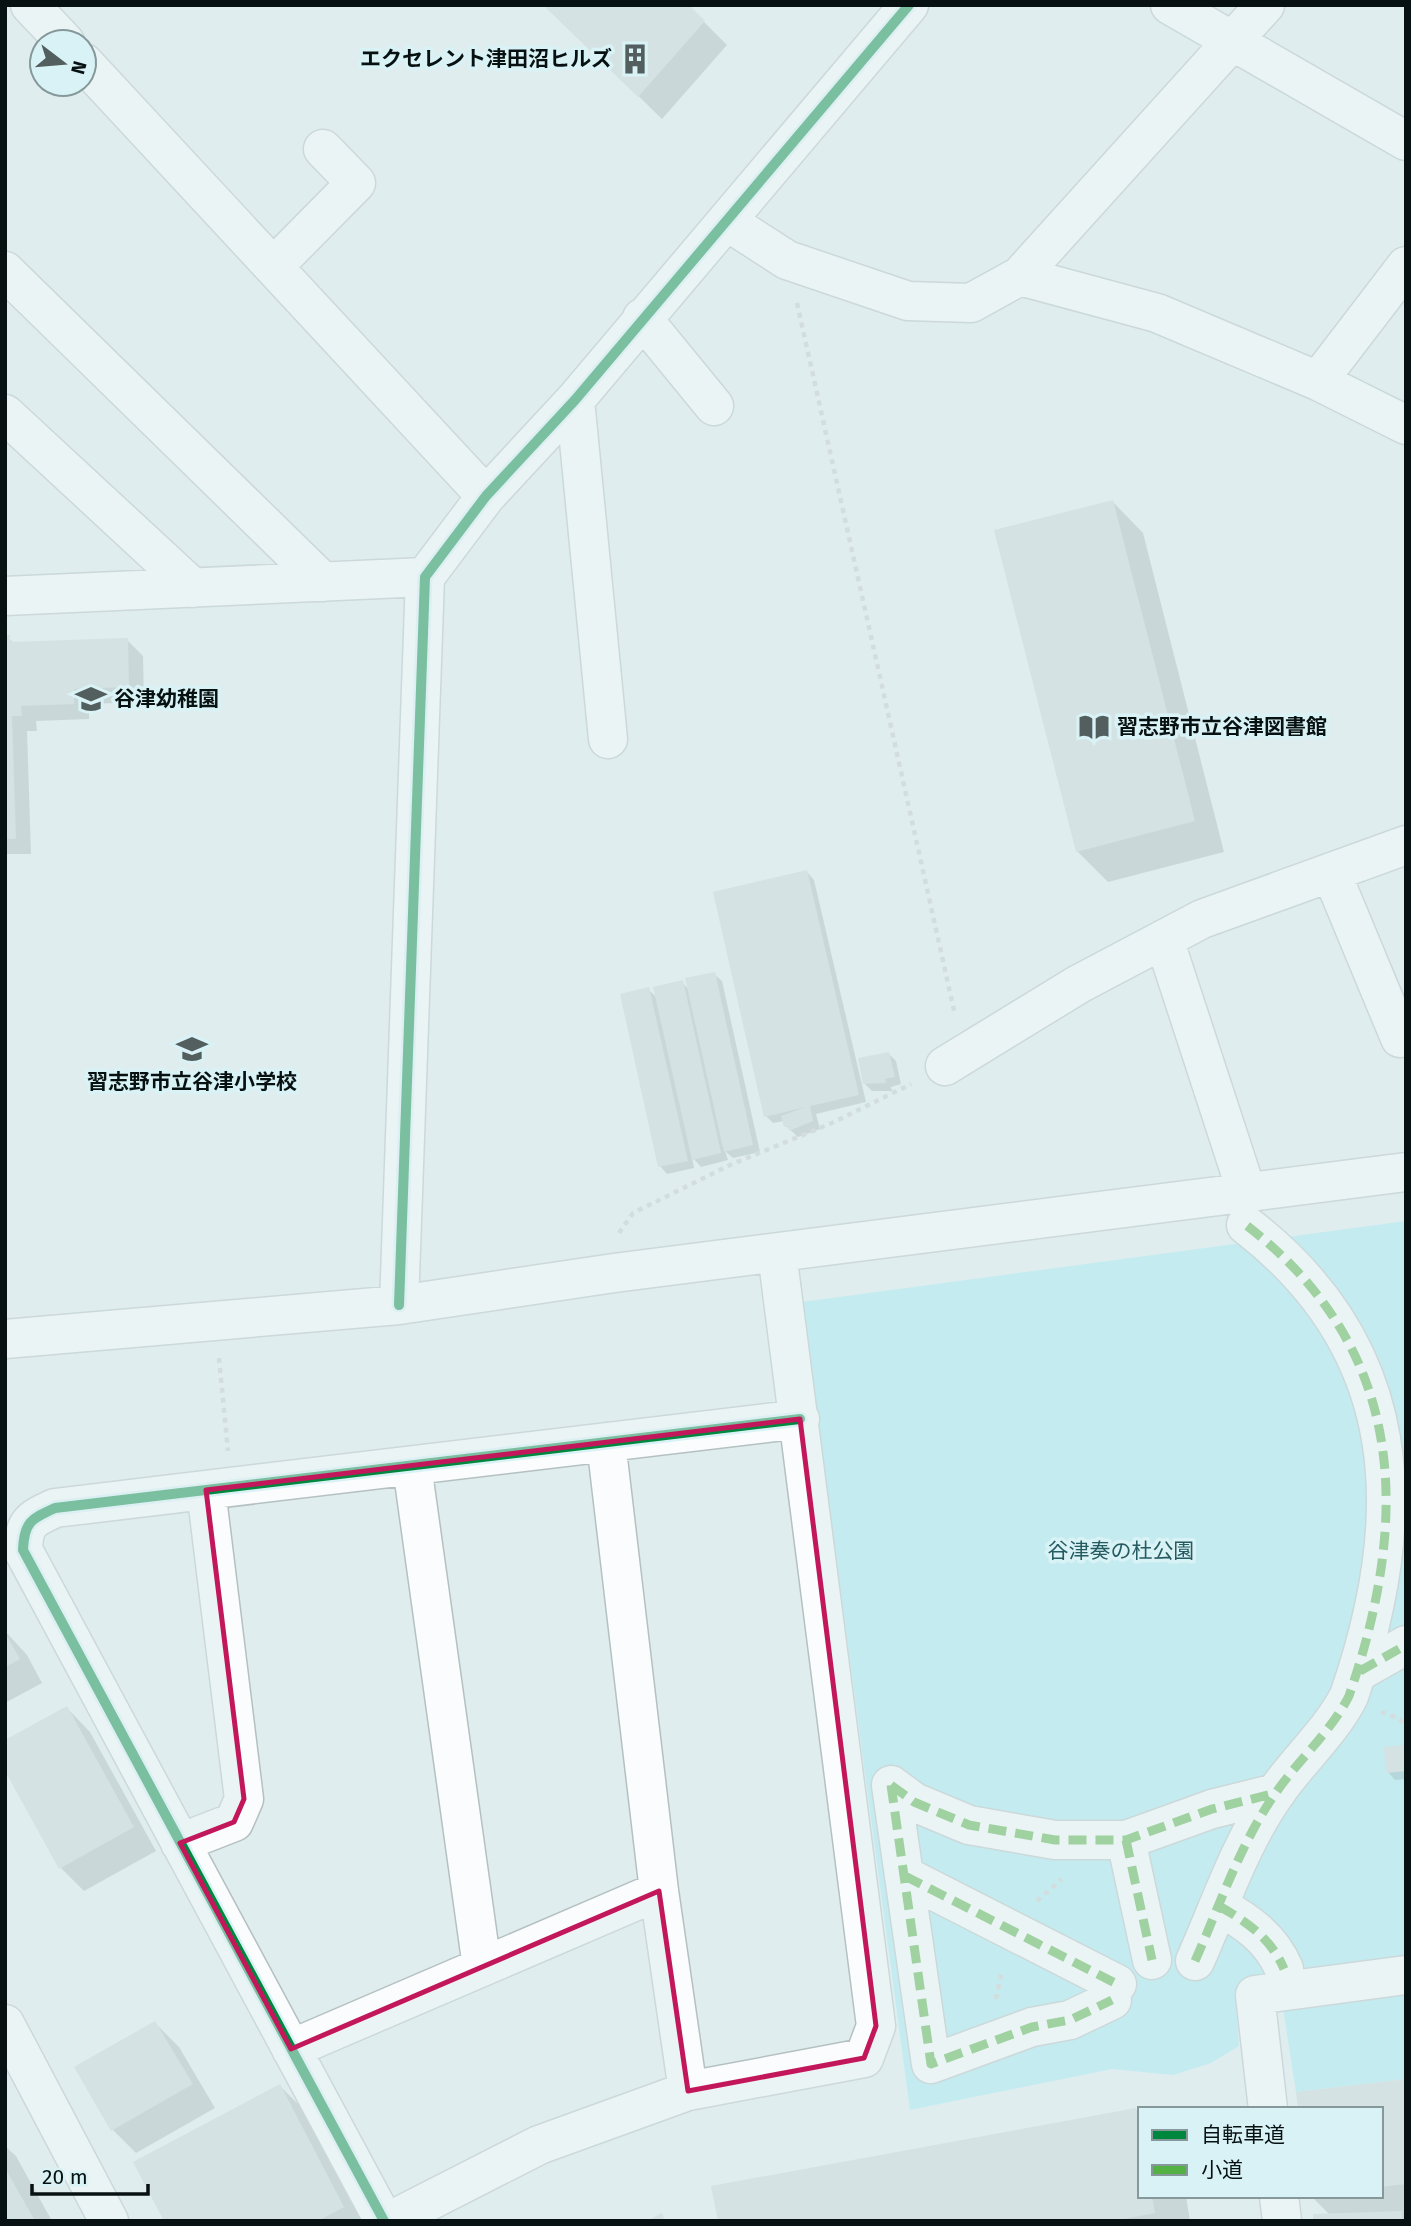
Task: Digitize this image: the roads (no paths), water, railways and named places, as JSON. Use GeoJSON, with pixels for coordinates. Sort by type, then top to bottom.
{"type":"FeatureCollection","features":[{"type":"Feature","properties":{"kind":"street"},"geometry":{"type":"LineString","coordinates":[[399,1305],[425,578],[486,496],[575,400],[909,5]]}},
{"type":"Feature","properties":{"kind":"street"},"geometry":{"type":"LineString","coordinates":[[1170,5],[1406,141]]}},
{"type":"Feature","properties":{"kind":"street"},"geometry":{"type":"LineString","coordinates":[[728,222],[787,260],[908,301],[971,303],[1020,276],[1265,5]]}},
{"type":"Feature","properties":{"kind":"street"},"geometry":{"type":"LineString","coordinates":[[98,77],[486,496]]}},
{"type":"Feature","properties":{"kind":"street"},"geometry":{"type":"LineString","coordinates":[[275,265],[356,183],[323,149]]}},
{"type":"Feature","properties":{"kind":"street"},"geometry":{"type":"LineString","coordinates":[[1318,381],[1406,266]]}},
{"type":"Feature","properties":{"kind":"street"},"geometry":{"type":"LineString","coordinates":[[5,271],[323,582]]}},
{"type":"Feature","properties":{"kind":"street"},"geometry":{"type":"LineString","coordinates":[[1020,276],[1157,313],[1318,381],[1406,425]]}},
{"type":"Feature","properties":{"kind":"street"},"geometry":{"type":"LineString","coordinates":[[642,318],[714,406]]}},
{"type":"Feature","properties":{"kind":"street"},"geometry":{"type":"LineString","coordinates":[[575,400],[608,739]]}},
{"type":"Feature","properties":{"kind":"street"},"geometry":{"type":"LineString","coordinates":[[5,414],[193,588]]}},
{"type":"Feature","properties":{"kind":"street"},"geometry":{"type":"LineString","coordinates":[[5,596],[425,578]]}},
{"type":"Feature","properties":{"kind":"street"},"geometry":{"type":"LineString","coordinates":[[955,1062],[1079,984],[1202,919],[1406,845]]}},
{"type":"Feature","properties":{"kind":"street"},"geometry":{"type":"LineString","coordinates":[[1331,872],[1400,1038],[1406,1037]]}},
{"type":"Feature","properties":{"kind":"street"},"geometry":{"type":"LineString","coordinates":[[1164,939],[1247,1209],[1342,1321],[1366,1362],[1390,1428],[1402,1498],[1396,1552],[1381,1611],[1360,1671],[1347,1700],[1324,1734],[1276,1793],[1219,1906],[1195,1961]]}},
{"type":"Feature","properties":{"kind":"street"},"geometry":{"type":"LineString","coordinates":[[5,1339],[399,1305],[614,1273],[776,1253],[1247,1209],[1406,1172]]}},
{"type":"Feature","properties":{"kind":"street"},"geometry":{"type":"LineString","coordinates":[[390,2221],[540,2145],[688,2091],[864,2058],[876,2026],[800,1419],[776,1253]]}},
{"type":"Feature","properties":{"kind":"street"},"geometry":{"type":"LineString","coordinates":[[384,2221],[23,1550],[24,1533],[33,1518],[55,1508],[800,1419]]}},
{"type":"Feature","properties":{"kind":"street"},"geometry":{"type":"LineString","coordinates":[[606,1442],[659,1891],[688,2091]]}},
{"type":"Feature","properties":{"kind":"street"},"geometry":{"type":"LineString","coordinates":[[412,1466],[482,1967]]}},
{"type":"Feature","properties":{"kind":"street"},"geometry":{"type":"LineString","coordinates":[[180,1843],[234,1822],[244,1799],[218,1488]]}},
{"type":"Feature","properties":{"kind":"street"},"geometry":{"type":"LineString","coordinates":[[1360,1671],[1406,1644]]}},
{"type":"Feature","properties":{"kind":"street"},"geometry":{"type":"LineString","coordinates":[[905,1876],[1115,1992],[1070,2020],[1032,2027],[931,2064],[891,1785],[914,1802],[969,1825],[1055,1840],[1126,1840],[1212,1808],[1276,1793]]}},
{"type":"Feature","properties":{"kind":"street"},"geometry":{"type":"LineString","coordinates":[[1126,1840],[1152,1960]]}},
{"type":"Feature","properties":{"kind":"street"},"geometry":{"type":"LineString","coordinates":[[291,2049],[659,1891]]}},
{"type":"Feature","properties":{"kind":"street"},"geometry":{"type":"LineString","coordinates":[[1219,1906],[1256,1929],[1272,1947],[1284,1969]]}},
{"type":"Feature","properties":{"kind":"street"},"geometry":{"type":"LineString","coordinates":[[1268,2107],[1255,1995],[1406,1975]]}},
{"type":"Feature","properties":{"kind":"street"},"geometry":{"type":"LineString","coordinates":[[5,2024],[109,2221]]}},
{"type":"Feature","properties":{"kind":"street"},"geometry":{"type":"LineString","coordinates":[[1279,2198],[1282,2221]]}},
{"type":"Feature","properties":{"kind":"place","name":"エクセレント津田沼ヒルズ"},"geometry":{"type":"Point","coordinates":[635,59]}},
{"type":"Feature","properties":{"kind":"place","name":"谷津幼稚園"},"geometry":{"type":"Point","coordinates":[91,699]}},
{"type":"Feature","properties":{"kind":"place","name":"習志野市立谷津図書館"},"geometry":{"type":"Point","coordinates":[1094,727]}},
{"type":"Feature","properties":{"kind":"place","name":"習志野市立谷津小学校"},"geometry":{"type":"Point","coordinates":[192,1049]}},
{"type":"Feature","properties":{"kind":"park label","name":"谷津奏の杜公園"},"geometry":{"type":"Point","coordinates":[1121,1551]}}]}
